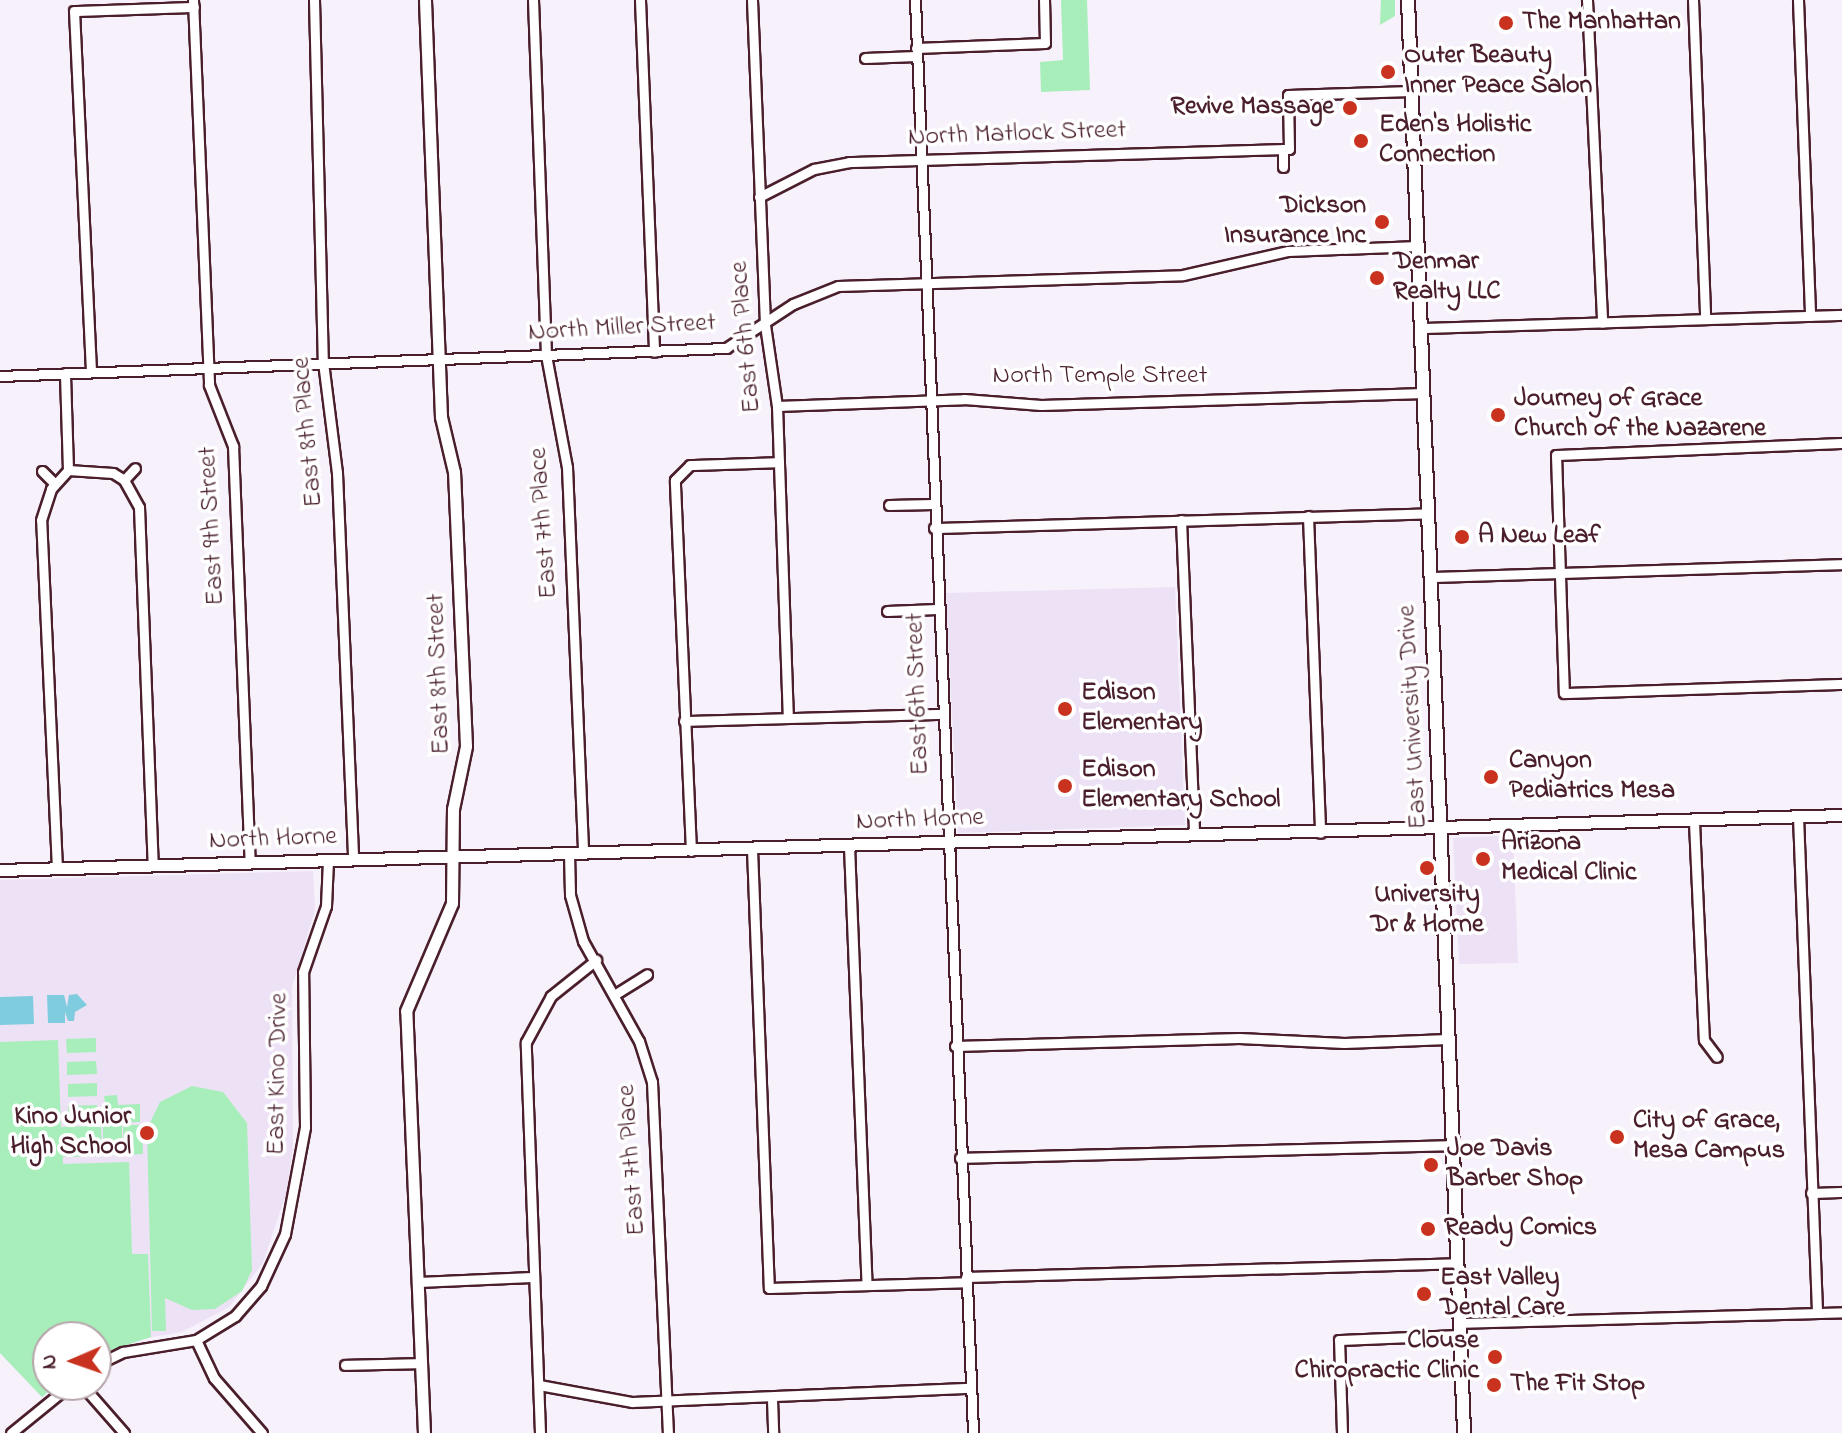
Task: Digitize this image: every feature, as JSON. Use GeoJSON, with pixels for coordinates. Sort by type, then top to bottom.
{"type":"FeatureCollection","features":[{"type":"Feature","properties":{"kind":"main road","name":"East University Drive"},"geometry":{"type":"LineString","coordinates":[[1408,0],[1464,1433]]}},
{"type":"Feature","properties":{"kind":"street","name":"East 8th Place"},"geometry":{"type":"LineString","coordinates":[[314,0],[323,362],[337,473],[353,860]]}},
{"type":"Feature","properties":{"kind":"street","name":"East 8th Street"},"geometry":{"type":"LineString","coordinates":[[424,1433],[406,1011],[418,974],[447,921],[453,857],[453,809],[466,746],[454,472],[441,421],[425,0]]}},
{"type":"Feature","properties":{"kind":"street","name":"East 7th Place"},"geometry":{"type":"LineString","coordinates":[[533,0],[546,355],[567,467],[583,853]]}},
{"type":"Feature","properties":{"kind":"street"},"geometry":{"type":"LineString","coordinates":[[640,0],[654,352]]}},
{"type":"Feature","properties":{"kind":"street","name":"East 6th Place"},"geometry":{"type":"LineString","coordinates":[[752,0],[765,325],[777,406],[788,718]]}},
{"type":"Feature","properties":{"kind":"street","name":"East 6th Street"},"geometry":{"type":"LineString","coordinates":[[915,0],[941,714],[973,1433]]}},
{"type":"Feature","properties":{"kind":"street"},"geometry":{"type":"LineString","coordinates":[[865,58],[1045,43],[1044,0]]}},
{"type":"Feature","properties":{"kind":"street"},"geometry":{"type":"LineString","coordinates":[[1587,0],[1602,323]]}},
{"type":"Feature","properties":{"kind":"street"},"geometry":{"type":"LineString","coordinates":[[1693,0],[1705,319]]}},
{"type":"Feature","properties":{"kind":"street"},"geometry":{"type":"LineString","coordinates":[[1798,0],[1810,316]]}},
{"type":"Feature","properties":{"kind":"street"},"geometry":{"type":"LineString","coordinates":[[91,371],[74,11],[194,3]]}},
{"type":"Feature","properties":{"kind":"street","name":"East 9th Street"},"geometry":{"type":"LineString","coordinates":[[194,3],[209,385],[233,446],[250,863]]}},
{"type":"Feature","properties":{"kind":"street"},"geometry":{"type":"LineString","coordinates":[[1283,167],[1283,149],[1289,149],[1288,95],[1411,91]]}},
{"type":"Feature","properties":{"kind":"street","name":"North Matlock Street"},"geometry":{"type":"LineString","coordinates":[[759,197],[832,164],[1283,149]]}},
{"type":"Feature","properties":{"kind":"street","name":"North Miller Street"},"geometry":{"type":"LineString","coordinates":[[0,376],[726,348],[793,304],[838,286],[1183,275],[1288,251],[1418,246]]}},
{"type":"Feature","properties":{"kind":"street"},"geometry":{"type":"LineString","coordinates":[[1421,328],[1842,315]]}},
{"type":"Feature","properties":{"kind":"street"},"geometry":{"type":"LineString","coordinates":[[65,373],[68,470]]}},
{"type":"Feature","properties":{"kind":"street","name":"North Temple Street"},"geometry":{"type":"LineString","coordinates":[[777,406],[930,401],[1041,405],[1424,393]]}},
{"type":"Feature","properties":{"kind":"street"},"geometry":{"type":"LineString","coordinates":[[1842,443],[1556,455],[1564,693],[1842,684]]}},
{"type":"Feature","properties":{"kind":"street"},"geometry":{"type":"LineString","coordinates":[[691,851],[677,475],[690,465],[779,462]]}},
{"type":"Feature","properties":{"kind":"street"},"geometry":{"type":"LineString","coordinates":[[124,480],[135,468]]}},
{"type":"Feature","properties":{"kind":"street"},"geometry":{"type":"LineString","coordinates":[[57,869],[41,520],[54,483],[68,470],[103,470],[124,480],[139,507],[153,866]]}},
{"type":"Feature","properties":{"kind":"street"},"geometry":{"type":"LineString","coordinates":[[42,471],[54,483]]}},
{"type":"Feature","properties":{"kind":"street"},"geometry":{"type":"LineString","coordinates":[[889,505],[933,504]]}},
{"type":"Feature","properties":{"kind":"street"},"geometry":{"type":"LineString","coordinates":[[934,528],[1428,513]]}},
{"type":"Feature","properties":{"kind":"street"},"geometry":{"type":"LineString","coordinates":[[1308,516],[1320,833]]}},
{"type":"Feature","properties":{"kind":"street"},"geometry":{"type":"LineString","coordinates":[[1181,520],[1194,835]]}},
{"type":"Feature","properties":{"kind":"street"},"geometry":{"type":"LineString","coordinates":[[1430,577],[1842,564]]}},
{"type":"Feature","properties":{"kind":"street"},"geometry":{"type":"LineString","coordinates":[[887,611],[937,609]]}},
{"type":"Feature","properties":{"kind":"street"},"geometry":{"type":"LineString","coordinates":[[684,721],[941,714]]}},
{"type":"Feature","properties":{"kind":"street","name":"North Horne"},"geometry":{"type":"LineString","coordinates":[[0,870],[1694,822],[1842,815]]}},
{"type":"Feature","properties":{"kind":"street"},"geometry":{"type":"LineString","coordinates":[[1798,816],[1817,1312]]}},
{"type":"Feature","properties":{"kind":"street"},"geometry":{"type":"LineString","coordinates":[[1694,822],[1704,1040],[1717,1057]]}},
{"type":"Feature","properties":{"kind":"street"},"geometry":{"type":"LineString","coordinates":[[849,846],[867,1285]]}},
{"type":"Feature","properties":{"kind":"street"},"geometry":{"type":"LineString","coordinates":[[752,849],[769,1288],[1457,1263]]}},
{"type":"Feature","properties":{"kind":"street","name":"East 7th Place"},"geometry":{"type":"LineString","coordinates":[[569,853],[575,918],[639,1041],[656,1105],[668,1433]]}},
{"type":"Feature","properties":{"kind":"street","name":"East Kino Drive"},"geometry":{"type":"LineString","coordinates":[[112,1357],[123,1352],[196,1340],[235,1316],[261,1286],[285,1234],[305,1127],[303,972],[326,906],[328,861]]}},
{"type":"Feature","properties":{"kind":"street"},"geometry":{"type":"LineString","coordinates":[[540,1433],[526,1042],[551,996],[596,960]]}},
{"type":"Feature","properties":{"kind":"street"},"geometry":{"type":"LineString","coordinates":[[614,995],[647,974]]}},
{"type":"Feature","properties":{"kind":"street"},"geometry":{"type":"LineString","coordinates":[[955,1046],[1239,1038],[1344,1043],[1448,1039]]}},
{"type":"Feature","properties":{"kind":"street"},"geometry":{"type":"LineString","coordinates":[[960,1158],[1453,1145]]}},
{"type":"Feature","properties":{"kind":"street"},"geometry":{"type":"LineString","coordinates":[[1811,1193],[1842,1192]]}},
{"type":"Feature","properties":{"kind":"street"},"geometry":{"type":"LineString","coordinates":[[417,1282],[533,1277]]}},
{"type":"Feature","properties":{"kind":"street"},"geometry":{"type":"LineString","coordinates":[[1342,1433],[1339,1340],[1460,1329],[1842,1312]]}},
{"type":"Feature","properties":{"kind":"street"},"geometry":{"type":"LineString","coordinates":[[196,1340],[214,1378],[262,1433]]}},
{"type":"Feature","properties":{"kind":"street"},"geometry":{"type":"LineString","coordinates":[[345,1365],[421,1363]]}},
{"type":"Feature","properties":{"kind":"street"},"geometry":{"type":"LineString","coordinates":[[539,1385],[632,1402],[772,1399],[971,1388]]}},
{"type":"Feature","properties":{"kind":"street"},"geometry":{"type":"LineString","coordinates":[[772,1399],[773,1433]]}},
{"type":"Feature","properties":{"kind":"street"},"geometry":{"type":"LineString","coordinates":[[11,1433],[50,1401]]}},
{"type":"Feature","properties":{"kind":"street"},"geometry":{"type":"LineString","coordinates":[[96,1401],[124,1433]]}},
{"type":"Feature","properties":{"kind":"shaded area","name":"Edison Elementary"},"geometry":{"type":"Polygon","coordinates":[[[1175,587],[1185,825],[958,833],[946,593],[1175,587]]]}},
{"type":"Feature","properties":{"kind":"shaded area"},"geometry":{"type":"Polygon","coordinates":[[[1513,835],[1518,963],[1459,964],[1453,838],[1513,835]]]}},
{"type":"Feature","properties":{"kind":"shaded area","name":"Kino Junior High School"},"geometry":{"type":"Polygon","coordinates":[[[313,871],[315,910],[292,987],[293,1147],[286,1194],[263,1263],[229,1307],[182,1332],[135,1340],[112,1349],[112,1321],[32,1321],[32,1387],[0,1353],[0,880],[313,871]]]}},
{"type":"Feature","properties":{"kind":"green space"},"geometry":{"type":"Polygon","coordinates":[[[1061,0],[1087,0],[1090,90],[1041,92],[1040,62],[1063,60],[1061,0]]]}},
{"type":"Feature","properties":{"kind":"green space"},"geometry":{"type":"Polygon","coordinates":[[[1381,0],[1395,0],[1395,16],[1380,25],[1381,0]]]}},
{"type":"Feature","properties":{"kind":"green space"},"geometry":{"type":"Polygon","coordinates":[[[96,1038],[96,1052],[67,1053],[66,1039],[96,1038]]]}},
{"type":"Feature","properties":{"kind":"green space"},"geometry":{"type":"Polygon","coordinates":[[[58,1040],[61,1127],[101,1126],[102,1156],[63,1157],[63,1164],[129,1162],[132,1254],[148,1254],[151,1337],[112,1350],[112,1321],[32,1321],[32,1387],[0,1353],[0,1042],[58,1040]]]}},
{"type":"Feature","properties":{"kind":"green space"},"geometry":{"type":"Polygon","coordinates":[[[96,1061],[97,1074],[67,1075],[67,1062],[96,1061]]]}},
{"type":"Feature","properties":{"kind":"green space"},"geometry":{"type":"Polygon","coordinates":[[[97,1083],[97,1096],[68,1097],[68,1084],[97,1083]]]}},
{"type":"Feature","properties":{"kind":"green space"},"geometry":{"type":"Polygon","coordinates":[[[192,1086],[223,1092],[247,1123],[252,1270],[242,1291],[215,1309],[192,1310],[165,1298],[166,1331],[152,1331],[147,1129],[160,1102],[192,1086]]]}},
{"type":"Feature","properties":{"kind":"green space"},"geometry":{"type":"Polygon","coordinates":[[[117,1095],[118,1105],[140,1104],[140,1122],[108,1123],[104,1096],[117,1095]]]}},
{"type":"Feature","properties":{"kind":"green space"},"geometry":{"type":"Polygon","coordinates":[[[97,1105],[98,1119],[69,1119],[68,1106],[97,1105]]]}},
{"type":"Feature","properties":{"kind":"green space"},"geometry":{"type":"Polygon","coordinates":[[[122,1125],[122,1155],[103,1155],[103,1126],[122,1125]]]}},
{"type":"Feature","properties":{"kind":"green space"},"geometry":{"type":"Polygon","coordinates":[[[123,1125],[142,1125],[143,1154],[124,1155],[123,1125]]]}},
{"type":"Feature","properties":{"kind":"water"},"geometry":{"type":"Polygon","coordinates":[[[77,994],[87,1005],[75,1012],[74,1021],[68,1021],[65,1012],[65,1023],[48,1023],[47,995],[64,995],[67,1007],[69,995],[77,994]]]}},
{"type":"Feature","properties":{"kind":"water"},"geometry":{"type":"Polygon","coordinates":[[[33,996],[34,1024],[0,1025],[0,997],[33,996]]]}},
{"type":"Feature","properties":{"kind":"place","name":"The Manhattan"},"geometry":{"type":"Point","coordinates":[1506,23]}},
{"type":"Feature","properties":{"kind":"place","name":"Outer Beauty Inner Peace Salon"},"geometry":{"type":"Point","coordinates":[1388,72]}},
{"type":"Feature","properties":{"kind":"place","name":"Revive Massage"},"geometry":{"type":"Point","coordinates":[1350,108]}},
{"type":"Feature","properties":{"kind":"place","name":"Eden's Holistic Connection"},"geometry":{"type":"Point","coordinates":[1361,141]}},
{"type":"Feature","properties":{"kind":"place","name":"Dickson Insurance Inc"},"geometry":{"type":"Point","coordinates":[1382,222]}},
{"type":"Feature","properties":{"kind":"place","name":"Denmar Realty LLC"},"geometry":{"type":"Point","coordinates":[1377,278]}},
{"type":"Feature","properties":{"kind":"place","name":"Journey of Grace Church of the Nazarene"},"geometry":{"type":"Point","coordinates":[1498,415]}},
{"type":"Feature","properties":{"kind":"place","name":"A New Leaf"},"geometry":{"type":"Point","coordinates":[1462,537]}},
{"type":"Feature","properties":{"kind":"place","name":"Edison Elementary"},"geometry":{"type":"Point","coordinates":[1065,709]}},
{"type":"Feature","properties":{"kind":"place","name":"Canyon Pediatrics Mesa"},"geometry":{"type":"Point","coordinates":[1491,777]}},
{"type":"Feature","properties":{"kind":"place","name":"Edison Elementary School"},"geometry":{"type":"Point","coordinates":[1065,786]}},
{"type":"Feature","properties":{"kind":"place","name":"Arizona Medical Clinic"},"geometry":{"type":"Point","coordinates":[1483,859]}},
{"type":"Feature","properties":{"kind":"place","name":"University Dr & Horne"},"geometry":{"type":"Point","coordinates":[1427,868]}},
{"type":"Feature","properties":{"kind":"place","name":"Kino Junior High School"},"geometry":{"type":"Point","coordinates":[147,1133]}},
{"type":"Feature","properties":{"kind":"place","name":"City of Grace, Mesa Campus"},"geometry":{"type":"Point","coordinates":[1617,1137]}},
{"type":"Feature","properties":{"kind":"place","name":"Joe Davis Barber Shop"},"geometry":{"type":"Point","coordinates":[1431,1165]}},
{"type":"Feature","properties":{"kind":"place","name":"Ready Comics"},"geometry":{"type":"Point","coordinates":[1428,1229]}},
{"type":"Feature","properties":{"kind":"place","name":"East Valley Dental Care"},"geometry":{"type":"Point","coordinates":[1424,1294]}},
{"type":"Feature","properties":{"kind":"place","name":"Clouse Chiropractic Clinic"},"geometry":{"type":"Point","coordinates":[1495,1357]}},
{"type":"Feature","properties":{"kind":"place","name":"The Fit Stop"},"geometry":{"type":"Point","coordinates":[1494,1385]}}]}
